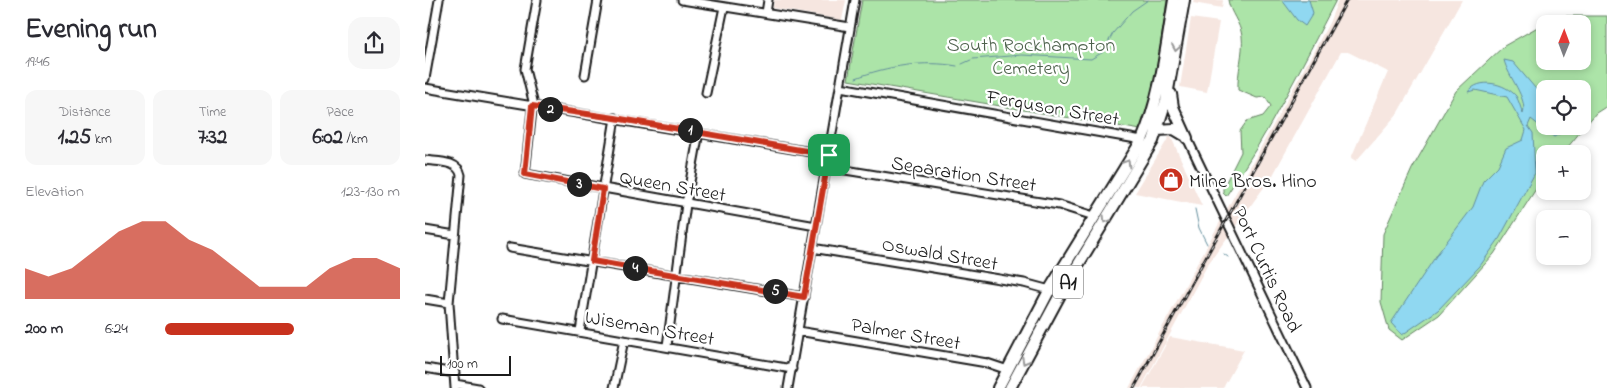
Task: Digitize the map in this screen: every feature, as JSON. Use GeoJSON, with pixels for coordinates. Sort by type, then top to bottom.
{"type":"FeatureCollection","features":[{"type":"Feature","properties":{"kind":"highway","name":"A1"},"geometry":{"type":"LineString","coordinates":[[998,388],[1050,289],[1142,140],[1157,96],[1174,0]]}},
{"type":"Feature","properties":{"kind":"highway","name":"A1"},"geometry":{"type":"LineString","coordinates":[[1010,388],[1061,293],[1158,130],[1171,76],[1184,0]]}},
{"type":"Feature","properties":{"kind":"highway"},"geometry":{"type":"LineString","coordinates":[[1171,76],[1173,107],[1187,138]]}},
{"type":"Feature","properties":{"kind":"highway"},"geometry":{"type":"LineString","coordinates":[[1158,130],[1174,129],[1187,138]]}},
{"type":"Feature","properties":{"kind":"street"},"geometry":{"type":"LineString","coordinates":[[425,79],[439,0]]}},
{"type":"Feature","properties":{"kind":"street"},"geometry":{"type":"LineString","coordinates":[[532,106],[532,91],[525,69],[537,0]]}},
{"type":"Feature","properties":{"kind":"street"},"geometry":{"type":"LineString","coordinates":[[585,75],[598,0]]}},
{"type":"Feature","properties":{"kind":"street"},"geometry":{"type":"LineString","coordinates":[[682,0],[850,27]]}},
{"type":"Feature","properties":{"kind":"street"},"geometry":{"type":"LineString","coordinates":[[766,13],[768,0]]}},
{"type":"Feature","properties":{"kind":"street"},"geometry":{"type":"LineString","coordinates":[[788,388],[855,0]]}},
{"type":"Feature","properties":{"kind":"street"},"geometry":{"type":"LineString","coordinates":[[706,93],[724,7]]}},
{"type":"Feature","properties":{"kind":"street","name":"Ferguson Street"},"geometry":{"type":"LineString","coordinates":[[840,87],[1142,140]]}},
{"type":"Feature","properties":{"kind":"street"},"geometry":{"type":"LineString","coordinates":[[425,88],[829,155]]}},
{"type":"Feature","properties":{"kind":"street","name":"Queen Street"},"geometry":{"type":"LineString","coordinates":[[532,106],[525,174],[816,226]]}},
{"type":"Feature","properties":{"kind":"street"},"geometry":{"type":"LineString","coordinates":[[580,331],[615,118]]}},
{"type":"Feature","properties":{"kind":"street"},"geometry":{"type":"LineString","coordinates":[[667,346],[686,204],[699,132]]}},
{"type":"Feature","properties":{"kind":"street","name":"Port Curtis Road"},"geometry":{"type":"LineString","coordinates":[[1187,138],[1280,324],[1307,388]]}},
{"type":"Feature","properties":{"kind":"street"},"geometry":{"type":"LineString","coordinates":[[425,160],[452,164],[460,171],[449,303],[455,386],[479,388]]}},
{"type":"Feature","properties":{"kind":"street","name":"Separation Street"},"geometry":{"type":"LineString","coordinates":[[827,167],[1059,205],[1094,216]]}},
{"type":"Feature","properties":{"kind":"street"},"geometry":{"type":"LineString","coordinates":[[425,230],[455,235]]}},
{"type":"Feature","properties":{"kind":"street"},"geometry":{"type":"LineString","coordinates":[[510,248],[676,274],[804,297]]}},
{"type":"Feature","properties":{"kind":"street","name":"Oswald Street"},"geometry":{"type":"LineString","coordinates":[[812,248],[1050,289],[1061,293]]}},
{"type":"Feature","properties":{"kind":"street"},"geometry":{"type":"LineString","coordinates":[[425,299],[449,303]]}},
{"type":"Feature","properties":{"kind":"street","name":"Wiseman Street"},"geometry":{"type":"LineString","coordinates":[[502,319],[792,369]]}},
{"type":"Feature","properties":{"kind":"street","name":"Palmer Street"},"geometry":{"type":"LineString","coordinates":[[798,331],[987,363],[1008,370]]}},
{"type":"Feature","properties":{"kind":"street"},"geometry":{"type":"LineString","coordinates":[[615,388],[624,340]]}},
{"type":"Feature","properties":{"kind":"street"},"geometry":{"type":"LineString","coordinates":[[425,368],[455,373]]}},
{"type":"Feature","properties":{"kind":"shaded area"},"geometry":{"type":"Polygon","coordinates":[[[774,0],[846,0],[842,20],[773,8],[774,0]]]}},
{"type":"Feature","properties":{"kind":"shaded area"},"geometry":{"type":"Polygon","coordinates":[[[1194,0],[1223,0],[1222,8],[1193,3],[1194,0]]]}},
{"type":"Feature","properties":{"kind":"shaded area"},"geometry":{"type":"Polygon","coordinates":[[[1338,0],[1462,0],[1397,114],[1356,161],[1351,158],[1388,72],[1348,52],[1341,52],[1273,175],[1208,264],[1141,388],[1129,388],[1329,23],[1338,0]]]}},
{"type":"Feature","properties":{"kind":"shaded area"},"geometry":{"type":"Polygon","coordinates":[[[1191,18],[1219,22],[1207,92],[1180,87],[1191,18]]]}},
{"type":"Feature","properties":{"kind":"shaded area"},"geometry":{"type":"Polygon","coordinates":[[[1169,137],[1171,137],[1202,206],[1135,193],[1169,137]]]}},
{"type":"Feature","properties":{"kind":"shaded area"},"geometry":{"type":"Polygon","coordinates":[[[1170,337],[1244,350],[1223,388],[1142,388],[1170,337]]]}},
{"type":"Feature","properties":{"kind":"green space","name":"South Rockhampton Cemetery"},"geometry":{"type":"Polygon","coordinates":[[[862,0],[1167,0],[1152,102],[1141,130],[848,80],[862,0]]]}},
{"type":"Feature","properties":{"kind":"green space"},"geometry":{"type":"Polygon","coordinates":[[[1228,0],[1336,0],[1270,124],[1226,196],[1223,193],[1223,188],[1241,152],[1240,131],[1247,121],[1263,116],[1271,106],[1265,97],[1257,98],[1238,90],[1242,36],[1228,0]]]}},
{"type":"Feature","properties":{"kind":"green space"},"geometry":{"type":"Polygon","coordinates":[[[1591,16],[1607,16],[1607,106],[1596,113],[1591,119],[1591,80],[1536,80],[1536,135],[1578,135],[1569,145],[1536,145],[1536,189],[1494,254],[1439,315],[1402,340],[1389,330],[1381,302],[1383,234],[1412,169],[1456,91],[1504,46],[1536,28],[1536,70],[1591,70],[1591,16]]]}},
{"type":"Feature","properties":{"kind":"water"},"geometry":{"type":"Polygon","coordinates":[[[1282,0],[1309,0],[1313,13],[1305,26],[1297,20],[1282,0]]]}},
{"type":"Feature","properties":{"kind":"water"},"geometry":{"type":"Polygon","coordinates":[[[1504,60],[1513,62],[1536,89],[1536,123],[1531,119],[1528,126],[1533,133],[1535,173],[1499,239],[1480,266],[1438,310],[1402,335],[1391,323],[1438,253],[1473,207],[1483,181],[1498,166],[1506,148],[1523,140],[1526,130],[1507,97],[1475,90],[1468,92],[1479,84],[1499,85],[1516,96],[1523,114],[1523,101],[1504,60]]]}},
{"type":"Feature","properties":{"kind":"waterway"},"geometry":{"type":"LineString","coordinates":[[962,64],[973,59],[1022,55],[1091,59],[1103,52],[1113,33],[1132,11],[1148,0]]}},
{"type":"Feature","properties":{"kind":"waterway"},"geometry":{"type":"LineString","coordinates":[[856,78],[880,70],[906,65],[944,64],[957,66]]}},
{"type":"Feature","properties":{"kind":"waterway"},"geometry":{"type":"LineString","coordinates":[[1195,209],[1199,228],[1207,244]]}},
{"type":"Feature","properties":{"kind":"waterway"},"geometry":{"type":"LineString","coordinates":[[1224,254],[1228,257]]}},
{"type":"Feature","properties":{"kind":"railway"},"geometry":{"type":"LineString","coordinates":[[1134,388],[1347,0]]}},
{"type":"Feature","properties":{"kind":"place","name":"Milne Bros. Hino"},"geometry":{"type":"Point","coordinates":[1171,180]}},
{"type":"Feature","properties":{"kind":"route"},"geometry":{"type":"LineString","coordinates":[[532,106],[615,118],[829,155],[804,297],[592,261],[603,189],[529,176],[525,174],[524,169],[532,106]]}}]}
